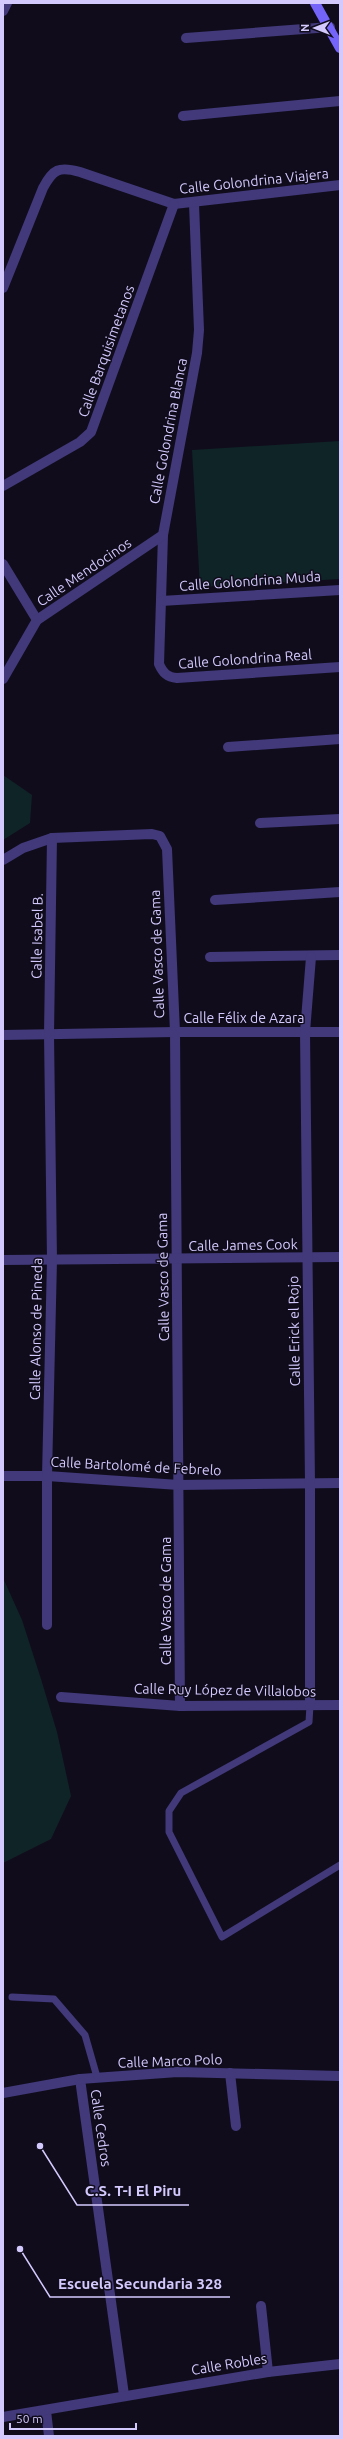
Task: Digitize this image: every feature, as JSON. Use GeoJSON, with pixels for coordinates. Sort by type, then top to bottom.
{"type":"FeatureCollection","features":[{"type":"Feature","properties":{"kind":"street"},"geometry":{"type":"LineString","coordinates":[[315,3],[330,27],[340,48]]}},
{"type":"Feature","properties":{"kind":"street"},"geometry":{"type":"LineString","coordinates":[[186,38],[330,27]]}},
{"type":"Feature","properties":{"kind":"street"},"geometry":{"type":"LineString","coordinates":[[182,116],[340,101]]}},
{"type":"Feature","properties":{"kind":"street","name":"Calle Golondrina Viajera"},"geometry":{"type":"LineString","coordinates":[[3,288],[43,188],[57,170],[68,169],[80,172],[174,204],[194,204],[340,185]]}},
{"type":"Feature","properties":{"kind":"street","name":"Calle Barquisimetanos"},"geometry":{"type":"LineString","coordinates":[[3,486],[80,442],[91,432],[174,204]]}},
{"type":"Feature","properties":{"kind":"street","name":"Calle Golondrina Blanca"},"geometry":{"type":"LineString","coordinates":[[159,664],[163,535],[198,337],[194,204]]}},
{"type":"Feature","properties":{"kind":"street","name":"Calle Mendocinos"},"geometry":{"type":"LineString","coordinates":[[3,679],[37,620],[163,535]]}},
{"type":"Feature","properties":{"kind":"street"},"geometry":{"type":"LineString","coordinates":[[3,564],[37,620]]}},
{"type":"Feature","properties":{"kind":"street","name":"Calle Golondrina Muda"},"geometry":{"type":"LineString","coordinates":[[161,601],[340,590]]}},
{"type":"Feature","properties":{"kind":"street","name":"Calle Golondrina Real"},"geometry":{"type":"LineString","coordinates":[[159,664],[163,672],[169,677],[177,678],[340,667]]}},
{"type":"Feature","properties":{"kind":"street"},"geometry":{"type":"LineString","coordinates":[[228,748],[340,739]]}},
{"type":"Feature","properties":{"kind":"street"},"geometry":{"type":"LineString","coordinates":[[260,823],[340,819]]}},
{"type":"Feature","properties":{"kind":"street","name":"Calle Vasco de Gama"},"geometry":{"type":"LineString","coordinates":[[52,838],[152,834],[160,836],[167,849],[175,1032],[180,1706]]}},
{"type":"Feature","properties":{"kind":"street"},"geometry":{"type":"LineString","coordinates":[[3,860],[23,848],[52,838]]}},
{"type":"Feature","properties":{"kind":"street","name":"Calle Isabel B."},"geometry":{"type":"LineString","coordinates":[[49,1034],[52,838]]}},
{"type":"Feature","properties":{"kind":"street"},"geometry":{"type":"LineString","coordinates":[[215,900],[340,892]]}},
{"type":"Feature","properties":{"kind":"street"},"geometry":{"type":"LineString","coordinates":[[210,957],[311,957],[340,955]]}},
{"type":"Feature","properties":{"kind":"street","name":"Calle Erick el Rojo"},"geometry":{"type":"LineString","coordinates":[[310,1705],[310,1483],[306,1258],[306,1032],[311,957]]}},
{"type":"Feature","properties":{"kind":"street","name":"Calle Félix de Azara"},"geometry":{"type":"LineString","coordinates":[[3,1035],[175,1032],[340,1032]]}},
{"type":"Feature","properties":{"kind":"street","name":"Calle Alonso de Pineda"},"geometry":{"type":"LineString","coordinates":[[47,1624],[47,1476],[52,1260],[49,1034]]}},
{"type":"Feature","properties":{"kind":"street","name":"Calle James Cook"},"geometry":{"type":"LineString","coordinates":[[3,1260],[177,1260],[340,1257]]}},
{"type":"Feature","properties":{"kind":"street","name":"Calle Bartolomé de Febrelo"},"geometry":{"type":"LineString","coordinates":[[3,1476],[47,1476],[179,1485],[340,1483]]}},
{"type":"Feature","properties":{"kind":"street","name":"Calle Ruy López de Villalobos"},"geometry":{"type":"LineString","coordinates":[[62,1697],[180,1706],[340,1705]]}},
{"type":"Feature","properties":{"kind":"street","name":"Calle Marco Polo"},"geometry":{"type":"LineString","coordinates":[[3,2093],[80,2079],[178,2072],[340,2076]]}},
{"type":"Feature","properties":{"kind":"street"},"geometry":{"type":"LineString","coordinates":[[230,2073],[236,2126]]}},
{"type":"Feature","properties":{"kind":"street","name":"Calle Cedros"},"geometry":{"type":"LineString","coordinates":[[80,2079],[124,2396]]}},
{"type":"Feature","properties":{"kind":"street"},"geometry":{"type":"LineString","coordinates":[[261,2306],[268,2372]]}},
{"type":"Feature","properties":{"kind":"street","name":"Calle Robles"},"geometry":{"type":"LineString","coordinates":[[3,2417],[268,2372],[340,2364]]}},
{"type":"Feature","properties":{"kind":"street"},"geometry":{"type":"LineString","coordinates":[[46,2410],[49,2436]]}},
{"type":"Feature","properties":{"kind":"lane"},"geometry":{"type":"LineString","coordinates":[[310,1705],[309,1722],[181,1793],[169,1811],[169,1832],[222,1937],[340,1865]]}},
{"type":"Feature","properties":{"kind":"lane"},"geometry":{"type":"LineString","coordinates":[[12,1997],[54,1999],[85,2035],[97,2077]]}},
{"type":"Feature","properties":{"kind":"green space"},"geometry":{"type":"Polygon","coordinates":[[[340,441],[340,579],[200,587],[192,450],[340,441]]]}},
{"type":"Feature","properties":{"kind":"green space"},"geometry":{"type":"Polygon","coordinates":[[[3,775],[32,795],[30,823],[3,840],[3,775]]]}},
{"type":"Feature","properties":{"kind":"green space"},"geometry":{"type":"Polygon","coordinates":[[[3,1578],[22,1620],[41,1679],[57,1732],[71,1796],[51,1839],[3,1863],[3,1578]]]}},
{"type":"Feature","properties":{"kind":"place","name":"C.S. T-I El Piru"},"geometry":{"type":"Point","coordinates":[40,2146]}},
{"type":"Feature","properties":{"kind":"place","name":"Escuela Secundaria 328"},"geometry":{"type":"Point","coordinates":[20,2249]}}]}
